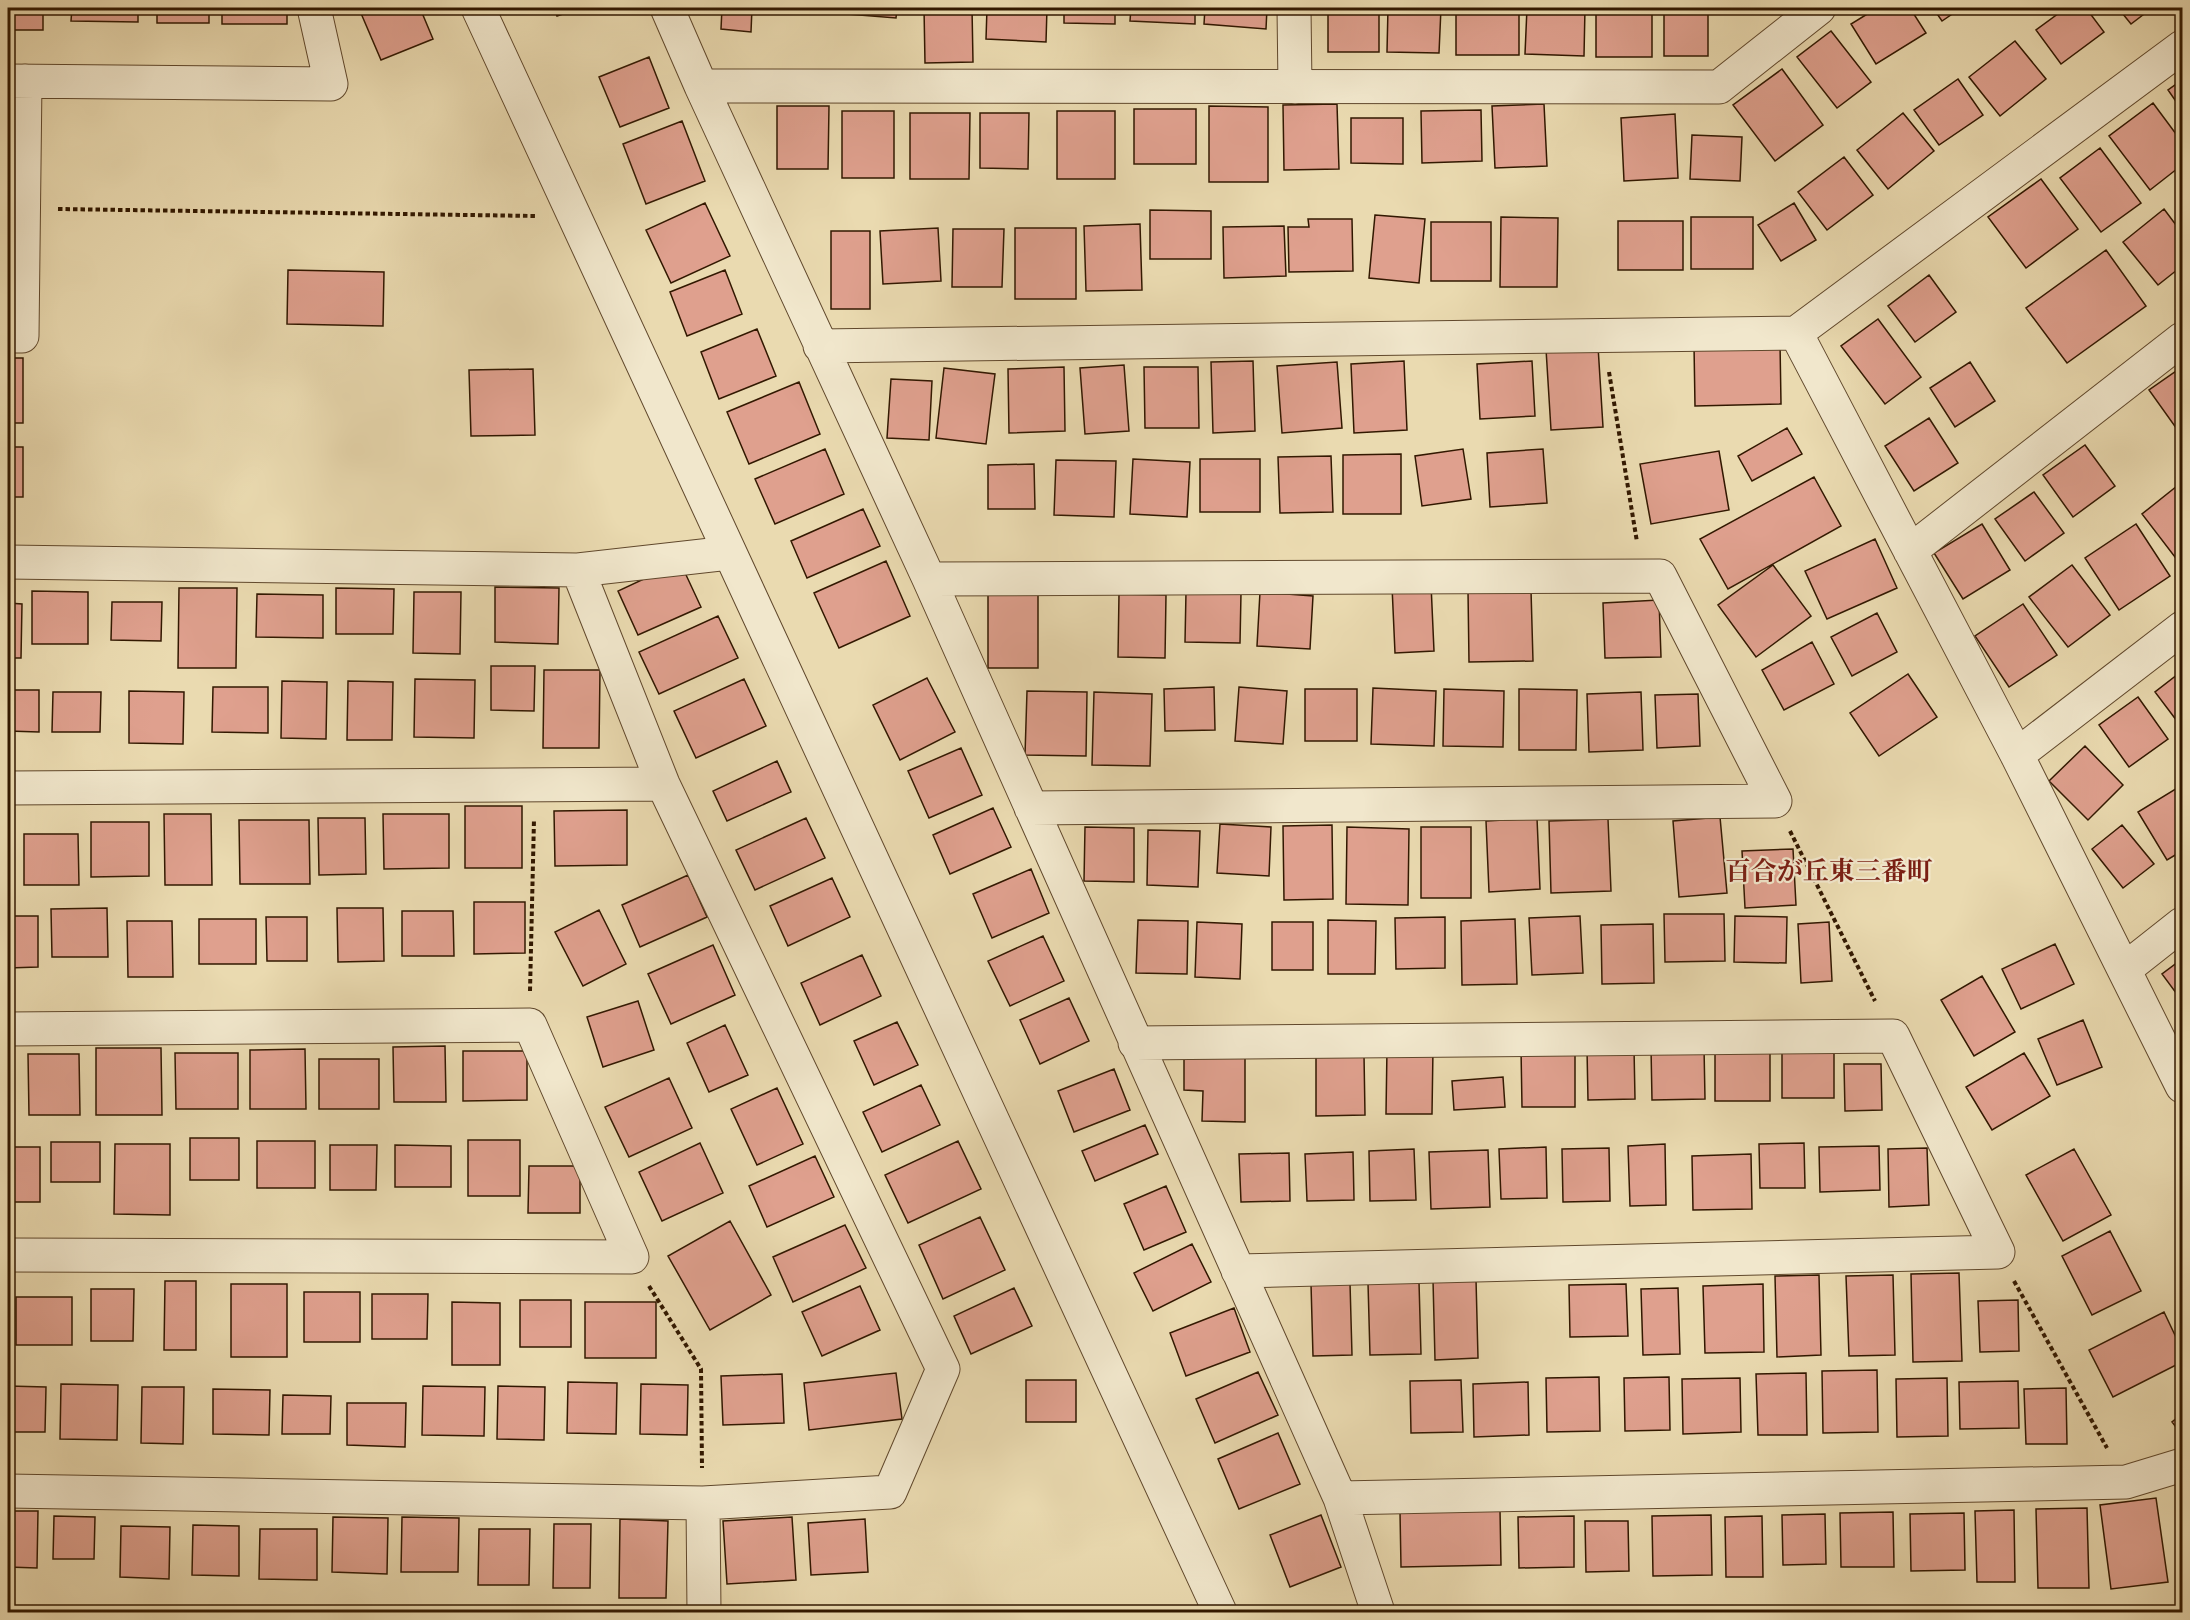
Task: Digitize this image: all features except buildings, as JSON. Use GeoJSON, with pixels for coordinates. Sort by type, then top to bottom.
{"type":"FeatureCollection","features":[{"type":"Feature","properties":{"kind":"street"},"geometry":{"type":"LineString","coordinates":[[8,336],[22,336],[23,208],[16,81],[331,84],[314,8]]}},
{"type":"Feature","properties":{"kind":"street"},"geometry":{"type":"LineString","coordinates":[[478,8],[1220,1612]]}},
{"type":"Feature","properties":{"kind":"street"},"geometry":{"type":"LineString","coordinates":[[667,8],[820,346],[929,579],[1340,1498],[1378,1612]]}},
{"type":"Feature","properties":{"kind":"street"},"geometry":{"type":"LineString","coordinates":[[1294,8],[1295,87]]}},
{"type":"Feature","properties":{"kind":"street"},"geometry":{"type":"LineString","coordinates":[[701,86],[1719,87],[1819,8]]}},
{"type":"Feature","properties":{"kind":"street"},"geometry":{"type":"LineString","coordinates":[[820,346],[1796,333],[2182,47]]}},
{"type":"Feature","properties":{"kind":"street"},"geometry":{"type":"LineString","coordinates":[[1796,333],[2017,755],[2182,1086]]}},
{"type":"Feature","properties":{"kind":"street"},"geometry":{"type":"LineString","coordinates":[[1910,550],[2182,339]]}},
{"type":"Feature","properties":{"kind":"street"},"geometry":{"type":"LineString","coordinates":[[8,562],[578,570],[729,553]]}},
{"type":"Feature","properties":{"kind":"street"},"geometry":{"type":"LineString","coordinates":[[8,1491],[703,1503],[890,1492],[943,1369],[663,784],[578,570]]}},
{"type":"Feature","properties":{"kind":"street"},"geometry":{"type":"LineString","coordinates":[[929,579],[1660,576],[1774,801],[1030,808]]}},
{"type":"Feature","properties":{"kind":"street"},"geometry":{"type":"LineString","coordinates":[[2017,755],[2182,628]]}},
{"type":"Feature","properties":{"kind":"street"},"geometry":{"type":"LineString","coordinates":[[8,788],[663,784]]}},
{"type":"Feature","properties":{"kind":"street"},"geometry":{"type":"LineString","coordinates":[[2125,969],[2182,924]]}},
{"type":"Feature","properties":{"kind":"street"},"geometry":{"type":"LineString","coordinates":[[8,1029],[530,1025],[632,1257],[8,1255]]}},
{"type":"Feature","properties":{"kind":"street"},"geometry":{"type":"LineString","coordinates":[[1135,1043],[1893,1036],[1998,1252],[1238,1271]]}},
{"type":"Feature","properties":{"kind":"street"},"geometry":{"type":"LineString","coordinates":[[1340,1498],[2126,1482],[2182,1465]]}},
{"type":"Feature","properties":{"kind":"street"},"geometry":{"type":"LineString","coordinates":[[703,1503],[704,1612]]}},
{"type":"Feature","properties":{"kind":"path"},"geometry":{"type":"LineString","coordinates":[[23,208],[573,216]]}},
{"type":"Feature","properties":{"kind":"path"},"geometry":{"type":"LineString","coordinates":[[1603,335],[1643,576]]}},
{"type":"Feature","properties":{"kind":"path"},"geometry":{"type":"LineString","coordinates":[[530,1025],[534,785]]}},
{"type":"Feature","properties":{"kind":"path"},"geometry":{"type":"LineString","coordinates":[[1774,801],[1893,1036]]}},
{"type":"Feature","properties":{"kind":"path"},"geometry":{"type":"LineString","coordinates":[[1998,1252],[2126,1482]]}},
{"type":"Feature","properties":{"kind":"path"},"geometry":{"type":"LineString","coordinates":[[632,1257],[701,1369],[703,1503]]}},
{"type":"Feature","properties":{"kind":"district","name":"百合が丘東三番町"},"geometry":{"type":"Point","coordinates":[1829,871]}}]}
